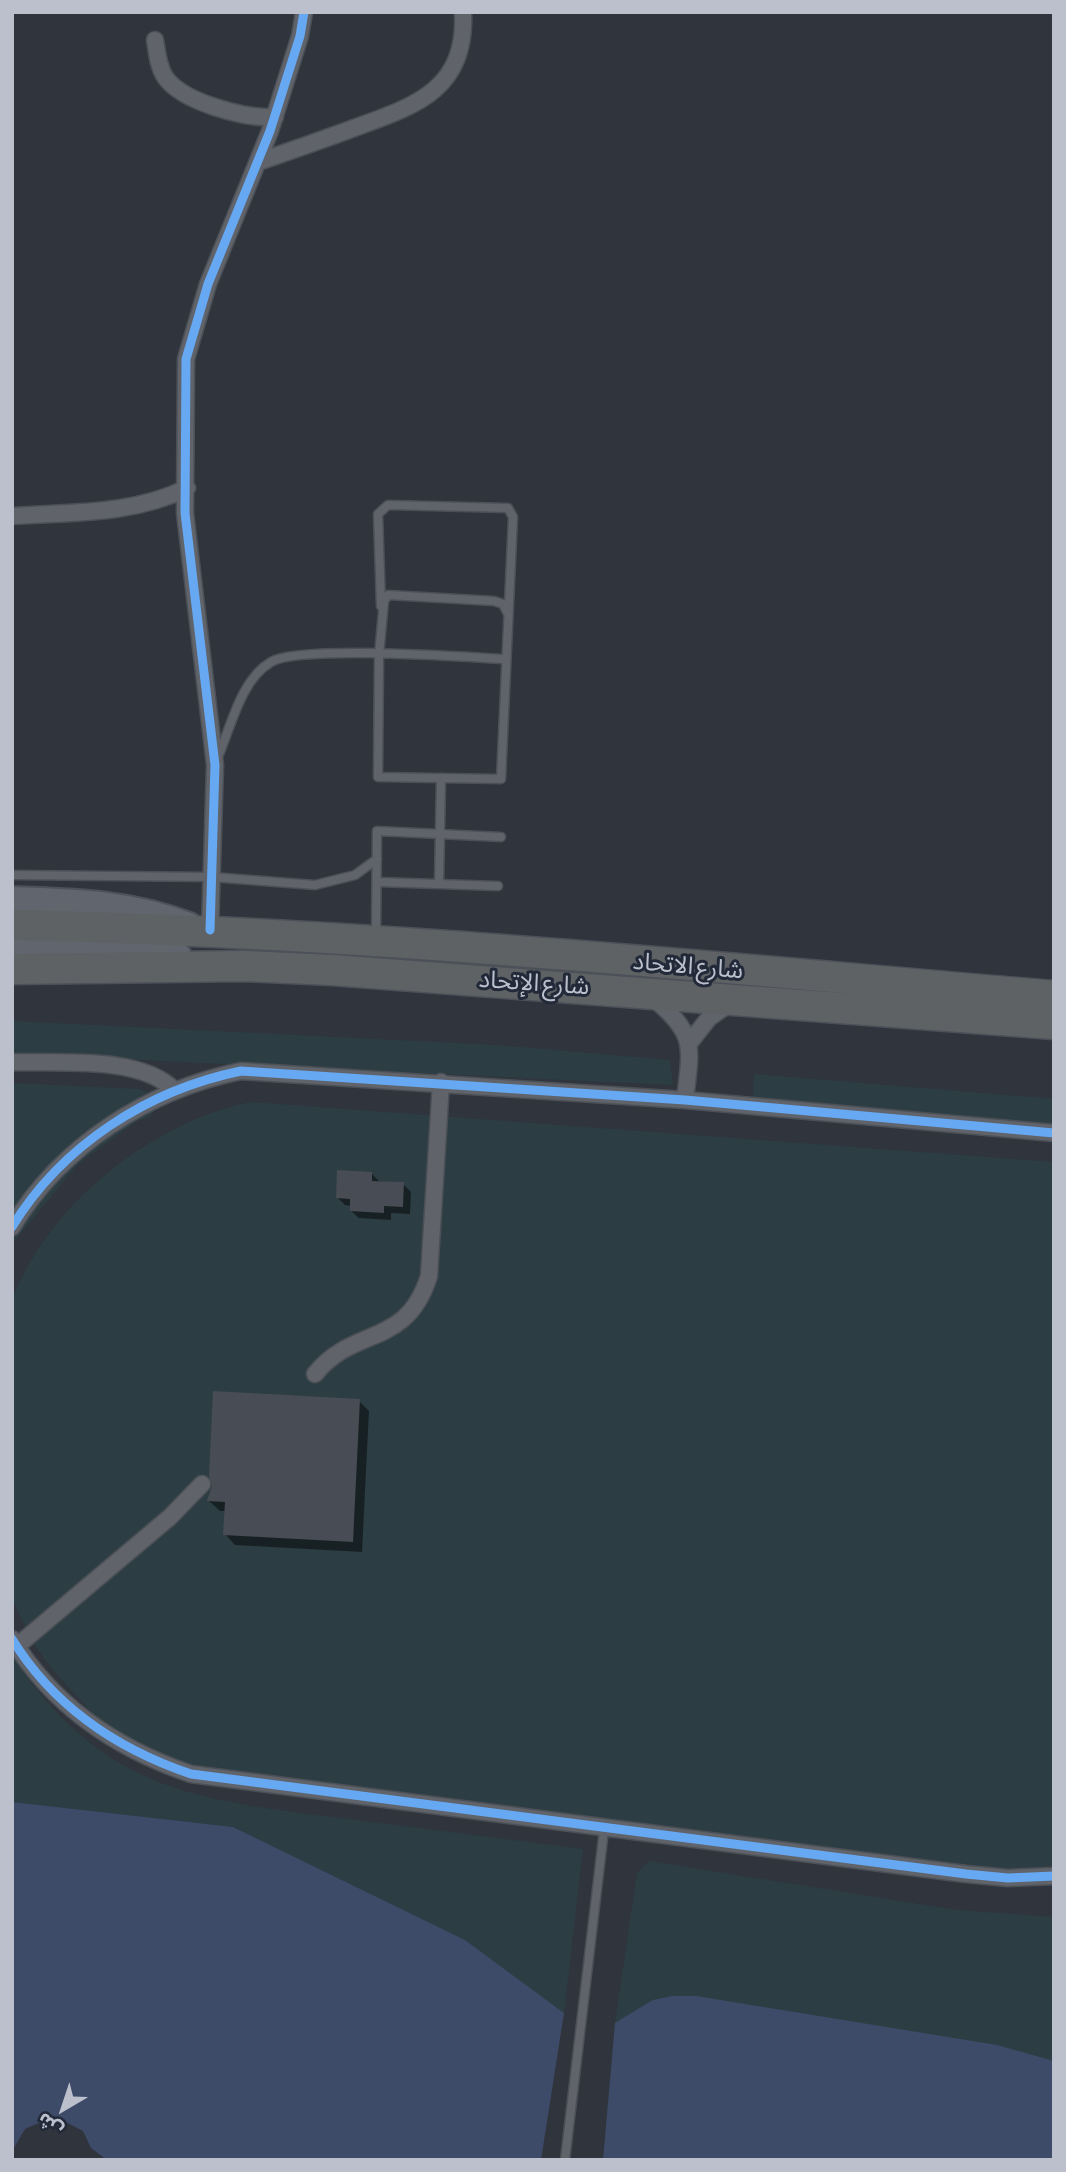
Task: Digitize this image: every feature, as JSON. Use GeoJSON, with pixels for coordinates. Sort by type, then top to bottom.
{"type":"FeatureCollection","features":[{"type":"Feature","properties":{"kind":"highway"},"geometry":{"type":"LineString","coordinates":[[12,925],[204,929]]}},
{"type":"Feature","properties":{"kind":"highway","name":"شارع الاتحاد"},"geometry":{"type":"LineString","coordinates":[[204,929],[376,939],[1054,996]]}},
{"type":"Feature","properties":{"kind":"highway","name":"شارع الإتحاد"},"geometry":{"type":"LineString","coordinates":[[12,969],[245,966],[645,991],[1054,1024]]}},
{"type":"Feature","properties":{"kind":"main road"},"geometry":{"type":"LineString","coordinates":[[12,900],[110,905],[152,913],[204,929]]}},
{"type":"Feature","properties":{"kind":"main road"},"geometry":{"type":"LineString","coordinates":[[12,948],[148,953],[245,966]]}},
{"type":"Feature","properties":{"kind":"street"},"geometry":{"type":"LineString","coordinates":[[204,929],[212,877],[215,765],[185,513],[186,359],[208,284],[275,117],[300,36],[304,12]]}},
{"type":"Feature","properties":{"kind":"street"},"geometry":{"type":"LineString","coordinates":[[258,162],[400,111],[432,94],[456,62],[463,36],[463,12]]}},
{"type":"Feature","properties":{"kind":"street"},"geometry":{"type":"LineString","coordinates":[[155,40],[161,69],[174,86],[231,113],[275,117]]}},
{"type":"Feature","properties":{"kind":"street"},"geometry":{"type":"LineString","coordinates":[[12,516],[131,508],[187,488]]}},
{"type":"Feature","properties":{"kind":"street"},"geometry":{"type":"LineString","coordinates":[[645,991],[674,1017],[690,1042]]}},
{"type":"Feature","properties":{"kind":"street"},"geometry":{"type":"LineString","coordinates":[[685,1100],[690,1042],[709,1018],[738,998]]}},
{"type":"Feature","properties":{"kind":"street"},"geometry":{"type":"LineString","coordinates":[[12,1062],[134,1068],[156,1075],[174,1090]]}},
{"type":"Feature","properties":{"kind":"street"},"geometry":{"type":"LineString","coordinates":[[12,1227],[46,1181],[73,1153],[105,1129],[174,1090],[241,1071],[442,1082],[685,1100],[1054,1133]]}},
{"type":"Feature","properties":{"kind":"street"},"geometry":{"type":"LineString","coordinates":[[315,1374],[339,1351],[386,1333],[407,1318],[422,1296],[429,1276],[442,1082]]}},
{"type":"Feature","properties":{"kind":"street"},"geometry":{"type":"LineString","coordinates":[[202,1484],[170,1517],[14,1643],[50,1688],[94,1727],[140,1755],[191,1774],[604,1830],[965,1874],[1008,1878],[1054,1876]]}},
{"type":"Feature","properties":{"kind":"lane"},"geometry":{"type":"LineString","coordinates":[[388,505],[508,508],[513,517],[501,779],[378,777],[381,606],[378,514],[381,508],[388,505]]}},
{"type":"Feature","properties":{"kind":"lane"},"geometry":{"type":"LineString","coordinates":[[381,606],[388,595],[494,601],[503,604],[507,612]]}},
{"type":"Feature","properties":{"kind":"lane"},"geometry":{"type":"LineString","coordinates":[[215,765],[252,680],[272,661],[326,654],[505,659]]}},
{"type":"Feature","properties":{"kind":"lane"},"geometry":{"type":"LineString","coordinates":[[439,884],[441,778]]}},
{"type":"Feature","properties":{"kind":"lane"},"geometry":{"type":"LineString","coordinates":[[376,939],[377,831],[501,837]]}},
{"type":"Feature","properties":{"kind":"lane"},"geometry":{"type":"LineString","coordinates":[[12,875],[212,877],[315,885],[355,875],[377,859]]}},
{"type":"Feature","properties":{"kind":"lane"},"geometry":{"type":"LineString","coordinates":[[377,881],[498,886]]}},
{"type":"Feature","properties":{"kind":"lane"},"geometry":{"type":"LineString","coordinates":[[565,2160],[604,1830]]}},
{"type":"Feature","properties":{"kind":"shaded area"},"geometry":{"type":"Polygon","coordinates":[[[12,1021],[497,1045],[670,1060],[673,1085],[12,1054],[12,1021]]]}},
{"type":"Feature","properties":{"kind":"shaded area"},"geometry":{"type":"Polygon","coordinates":[[[754,1074],[1054,1099],[1054,1140],[752,1115],[754,1074]]]}},
{"type":"Feature","properties":{"kind":"shaded area"},"geometry":{"type":"Polygon","coordinates":[[[12,1083],[140,1089],[154,1095],[158,1107],[148,1118],[137,1121],[77,1165],[12,1244],[12,1083]]]}},
{"type":"Feature","properties":{"kind":"shaded area"},"geometry":{"type":"Polygon","coordinates":[[[251,1102],[1054,1162],[1054,1879],[230,1779],[155,1755],[111,1729],[92,1713],[51,1668],[34,1644],[12,1599],[12,1301],[28,1266],[50,1232],[77,1201],[108,1173],[141,1148],[177,1128],[214,1112],[251,1102]]]}},
{"type":"Feature","properties":{"kind":"shaded area"},"geometry":{"type":"Polygon","coordinates":[[[12,1656],[48,1702],[84,1738],[122,1764],[162,1783],[250,1806],[583,1849],[564,2013],[465,1940],[233,1827],[12,1802],[12,1656]]]}},
{"type":"Feature","properties":{"kind":"shaded area"},"geometry":{"type":"Polygon","coordinates":[[[649,1861],[957,1910],[1054,1917],[1054,2160],[603,2160],[615,2023],[637,1873],[649,1861]]]}},
{"type":"Feature","properties":{"kind":"water"},"geometry":{"type":"Polygon","coordinates":[[[12,1802],[233,1827],[465,1940],[564,2013],[541,2160],[107,2160],[91,2148],[83,2131],[54,2116],[25,2129],[12,2151],[12,1802]]]}},
{"type":"Feature","properties":{"kind":"water"},"geometry":{"type":"Polygon","coordinates":[[[672,1996],[696,1996],[997,2045],[1054,2061],[1054,2160],[603,2160],[615,2023],[653,2000],[672,1996]]]}},
{"type":"Feature","properties":{"kind":"building"},"geometry":{"type":"Polygon","coordinates":[[[337,1170],[372,1172],[372,1181],[404,1182],[403,1207],[384,1206],[384,1213],[350,1211],[350,1199],[336,1198],[337,1170]]]}},
{"type":"Feature","properties":{"kind":"building"},"geometry":{"type":"Polygon","coordinates":[[[213,1391],[360,1399],[353,1542],[223,1535],[225,1502],[207,1501],[212,1486],[209,1476],[213,1391]]]}},
{"type":"Feature","properties":{"kind":"cycle path"},"geometry":{"type":"LineString","coordinates":[[210,930],[215,765],[185,513],[186,359],[208,284],[270,131],[300,36],[304,12]]}},
{"type":"Feature","properties":{"kind":"cycle path"},"geometry":{"type":"LineString","coordinates":[[12,1227],[32,1198],[56,1171],[110,1125],[173,1092],[241,1071],[685,1100],[1054,1133]]}},
{"type":"Feature","properties":{"kind":"cycle path"},"geometry":{"type":"LineString","coordinates":[[12,1639],[47,1685],[90,1723],[138,1752],[191,1774],[966,1874],[1008,1878],[1054,1876]]}}]}
